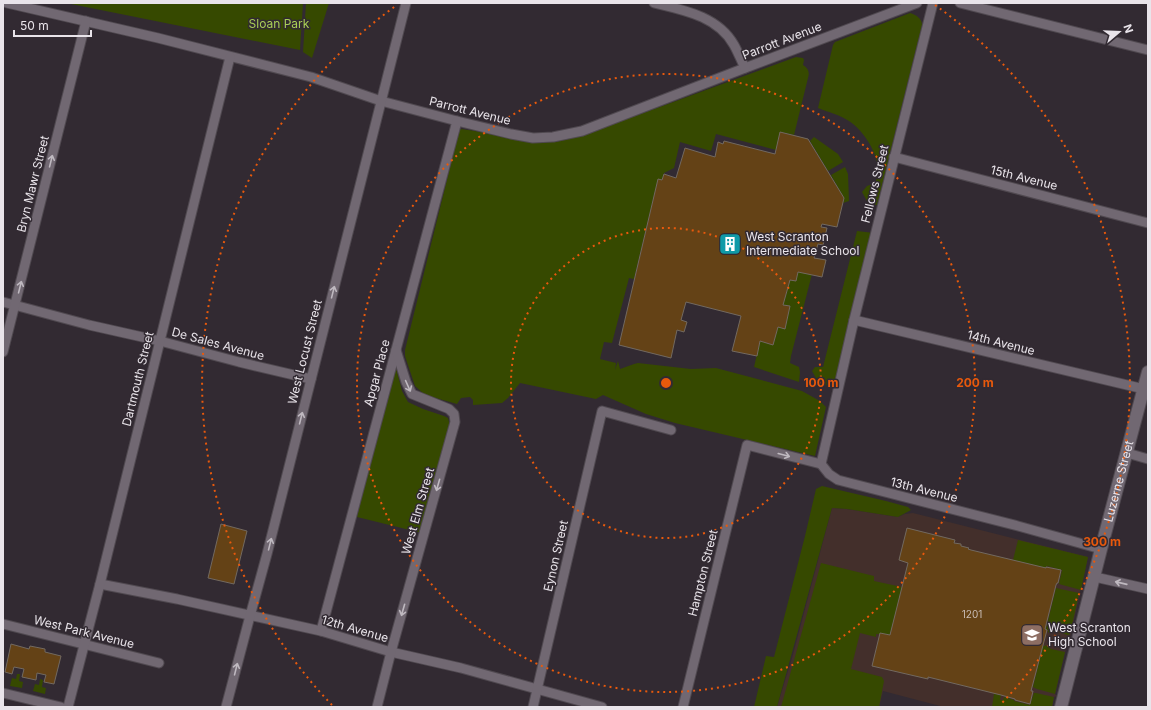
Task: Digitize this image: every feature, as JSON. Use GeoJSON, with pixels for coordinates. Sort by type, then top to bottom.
{"type":"FeatureCollection","features":[{"type":"Feature","properties":{"kind":"street","name":"Parrott Avenue"},"geometry":{"type":"LineString","coordinates":[[7,3],[311,77],[382,101],[457,121],[534,138],[553,137],[582,130],[918,3]]}},
{"type":"Feature","properties":{"kind":"street","name":"West Locust Street"},"geometry":{"type":"LineString","coordinates":[[226,707],[267,554],[406,3]]}},
{"type":"Feature","properties":{"kind":"street"},"geometry":{"type":"LineString","coordinates":[[654,3],[690,12],[712,22],[725,33],[734,44],[745,68]]}},
{"type":"Feature","properties":{"kind":"street","name":"Fellows Street"},"geometry":{"type":"LineString","coordinates":[[821,464],[854,320],[933,3]]}},
{"type":"Feature","properties":{"kind":"street"},"geometry":{"type":"LineString","coordinates":[[960,3],[1148,50]]}},
{"type":"Feature","properties":{"kind":"street","name":"Bryn Mawr Street"},"geometry":{"type":"LineString","coordinates":[[3,352],[86,21]]}},
{"type":"Feature","properties":{"kind":"street","name":"Dartmouth Street"},"geometry":{"type":"LineString","coordinates":[[68,707],[100,584],[230,57]]}},
{"type":"Feature","properties":{"kind":"street","name":"Apgar Place"},"geometry":{"type":"LineString","coordinates":[[321,631],[457,121]]}},
{"type":"Feature","properties":{"kind":"street","name":"15th Avenue"},"geometry":{"type":"LineString","coordinates":[[894,157],[1148,223]]}},
{"type":"Feature","properties":{"kind":"street","name":"De Sales Avenue"},"geometry":{"type":"LineString","coordinates":[[3,302],[88,325],[160,341],[311,379]]}},
{"type":"Feature","properties":{"kind":"street","name":"14th Avenue"},"geometry":{"type":"LineString","coordinates":[[854,320],[1144,389]]}},
{"type":"Feature","properties":{"kind":"street","name":"West Elm Street"},"geometry":{"type":"LineString","coordinates":[[377,707],[455,422],[454,414],[450,409],[412,394],[406,382],[396,349]]}},
{"type":"Feature","properties":{"kind":"street","name":"Luzerne Street"},"geometry":{"type":"LineString","coordinates":[[1061,707],[1148,372]]}},
{"type":"Feature","properties":{"kind":"street","name":"Eynon Street"},"geometry":{"type":"LineString","coordinates":[[533,707],[602,411],[671,430]]}},
{"type":"Feature","properties":{"kind":"street","name":"Hampton Street"},"geometry":{"type":"LineString","coordinates":[[683,707],[747,445],[821,464]]}},
{"type":"Feature","properties":{"kind":"street"},"geometry":{"type":"LineString","coordinates":[[1127,453],[1148,458]]}},
{"type":"Feature","properties":{"kind":"street","name":"13th Avenue"},"geometry":{"type":"LineString","coordinates":[[821,464],[829,474],[838,480],[1101,549]]}},
{"type":"Feature","properties":{"kind":"street"},"geometry":{"type":"LineString","coordinates":[[1095,577],[1148,590]]}},
{"type":"Feature","properties":{"kind":"street","name":"12th Avenue"},"geometry":{"type":"LineString","coordinates":[[100,584],[321,631],[391,652],[461,668],[602,707]]}},
{"type":"Feature","properties":{"kind":"street","name":"West Park Avenue"},"geometry":{"type":"LineString","coordinates":[[3,624],[159,663]]}},
{"type":"Feature","properties":{"kind":"street"},"geometry":{"type":"LineString","coordinates":[[3,693],[61,707]]}},
{"type":"Feature","properties":{"kind":"shaded area"},"geometry":{"type":"Polygon","coordinates":[[[832,508],[898,517],[913,513],[1088,557],[1068,646],[1065,652],[1055,694],[1057,696],[1054,697],[1052,707],[944,707],[883,691],[879,707],[777,707],[792,658],[832,508]]]}},
{"type":"Feature","properties":{"kind":"green space","name":"Sloan Park"},"geometry":{"type":"Polygon","coordinates":[[[66,3],[303,3],[300,50],[66,3]]]}},
{"type":"Feature","properties":{"kind":"green space"},"geometry":{"type":"Polygon","coordinates":[[[306,3],[329,3],[312,58],[303,52],[306,3]]]}},
{"type":"Feature","properties":{"kind":"green space"},"geometry":{"type":"Polygon","coordinates":[[[910,13],[920,19],[922,25],[877,205],[868,203],[862,192],[867,186],[875,183],[878,174],[876,157],[865,136],[849,121],[838,115],[818,108],[835,42],[910,13]]]}},
{"type":"Feature","properties":{"kind":"green space"},"geometry":{"type":"Polygon","coordinates":[[[796,57],[803,58],[803,65],[808,70],[809,76],[794,135],[780,132],[776,150],[716,134],[711,151],[680,142],[674,168],[664,173],[662,180],[658,179],[634,279],[629,278],[612,343],[604,342],[600,359],[616,363],[615,370],[618,361],[620,369],[638,363],[691,369],[716,368],[802,391],[820,401],[826,407],[815,456],[675,423],[646,414],[603,395],[596,399],[520,383],[502,403],[473,405],[473,400],[470,397],[461,398],[457,404],[425,395],[415,386],[405,356],[405,350],[459,131],[461,129],[517,140],[554,142],[564,140],[586,134],[796,57]]]}},
{"type":"Feature","properties":{"kind":"green space"},"geometry":{"type":"Polygon","coordinates":[[[814,137],[838,154],[843,162],[828,171],[810,141],[814,137]]]}},
{"type":"Feature","properties":{"kind":"green space"},"geometry":{"type":"Polygon","coordinates":[[[845,167],[848,174],[849,201],[843,203],[844,198],[831,175],[845,167]]]}},
{"type":"Feature","properties":{"kind":"green space"},"geometry":{"type":"Polygon","coordinates":[[[857,231],[874,233],[837,386],[829,387],[817,380],[812,371],[815,367],[823,367],[857,231]]]}},
{"type":"Feature","properties":{"kind":"green space"},"geometry":{"type":"Polygon","coordinates":[[[798,272],[812,274],[790,363],[799,367],[799,382],[754,367],[760,341],[773,345],[778,327],[785,329],[790,306],[783,305],[790,280],[796,281],[798,272]]]}},
{"type":"Feature","properties":{"kind":"green space"},"geometry":{"type":"Polygon","coordinates":[[[395,364],[402,391],[408,402],[448,418],[450,426],[422,533],[357,517],[395,364]]]}},
{"type":"Feature","properties":{"kind":"green space"},"geometry":{"type":"Polygon","coordinates":[[[822,486],[886,501],[908,507],[911,510],[898,517],[832,508],[777,707],[754,707],[766,656],[774,657],[816,489],[822,486]]]}},
{"type":"Feature","properties":{"kind":"green space"},"geometry":{"type":"Polygon","coordinates":[[[1018,540],[1088,557],[1081,590],[1059,584],[1062,570],[1047,566],[1045,568],[1013,560],[1018,540]]]}},
{"type":"Feature","properties":{"kind":"green space"},"geometry":{"type":"Polygon","coordinates":[[[821,563],[874,576],[874,581],[902,587],[890,635],[876,634],[876,637],[860,633],[851,669],[882,677],[884,681],[879,707],[781,707],[821,563]]]}},
{"type":"Feature","properties":{"kind":"green space"},"geometry":{"type":"Polygon","coordinates":[[[1056,588],[1079,593],[1070,634],[1068,635],[1055,631],[1050,633],[1046,629],[1056,588]]]}},
{"type":"Feature","properties":{"kind":"green space"},"geometry":{"type":"Polygon","coordinates":[[[1045,645],[1051,649],[1065,652],[1055,694],[1033,687],[1043,646],[1045,645]]]}},
{"type":"Feature","properties":{"kind":"green space"},"geometry":{"type":"Polygon","coordinates":[[[17,674],[20,674],[19,681],[23,682],[22,688],[10,686],[12,678],[16,679],[17,674]]]}},
{"type":"Feature","properties":{"kind":"green space"},"geometry":{"type":"Polygon","coordinates":[[[40,679],[43,680],[42,687],[46,688],[45,694],[33,691],[35,684],[39,685],[40,679]]]}},
{"type":"Feature","properties":{"kind":"green space"},"geometry":{"type":"Polygon","coordinates":[[[1034,693],[1054,697],[1052,707],[992,707],[994,694],[1001,695],[1000,700],[1003,700],[1004,697],[1030,705],[1034,693]]]}},
{"type":"Feature","properties":{"kind":"building","name":"West Scranton Intermediate School"},"geometry":{"type":"Polygon","coordinates":[[[780,132],[808,139],[844,198],[837,227],[822,224],[821,227],[827,228],[823,245],[818,244],[814,258],[826,260],[822,277],[798,272],[796,281],[790,280],[783,305],[790,306],[785,329],[778,327],[773,345],[760,341],[757,356],[732,351],[741,316],[686,302],[681,320],[687,322],[684,332],[677,330],[671,358],[619,345],[658,179],[662,180],[664,174],[676,178],[685,148],[715,157],[718,142],[723,144],[724,141],[775,154],[780,132]]]}},
{"type":"Feature","properties":{"kind":"building"},"geometry":{"type":"Polygon","coordinates":[[[221,524],[247,531],[234,584],[208,578],[221,524]]]}},
{"type":"Feature","properties":{"kind":"building","name":"West Scranton High School"},"geometry":{"type":"Polygon","coordinates":[[[907,528],[955,540],[954,543],[961,544],[961,546],[971,550],[1046,568],[1061,570],[1045,629],[1047,630],[1031,691],[1033,691],[1030,704],[1001,695],[928,677],[928,679],[872,666],[880,633],[890,635],[908,563],[899,560],[907,528]]]}},
{"type":"Feature","properties":{"kind":"building"},"geometry":{"type":"Polygon","coordinates":[[[11,644],[29,649],[30,646],[45,649],[45,652],[61,656],[54,684],[44,682],[46,675],[37,673],[36,680],[22,677],[24,669],[14,667],[12,674],[5,672],[11,644]]]}},
{"type":"Feature","properties":{"kind":"place","name":"West Scranton Intermediate School"},"geometry":{"type":"Point","coordinates":[730,244]}},
{"type":"Feature","properties":{"kind":"place","name":"West Scranton High School"},"geometry":{"type":"Point","coordinates":[1032,635]}}]}
